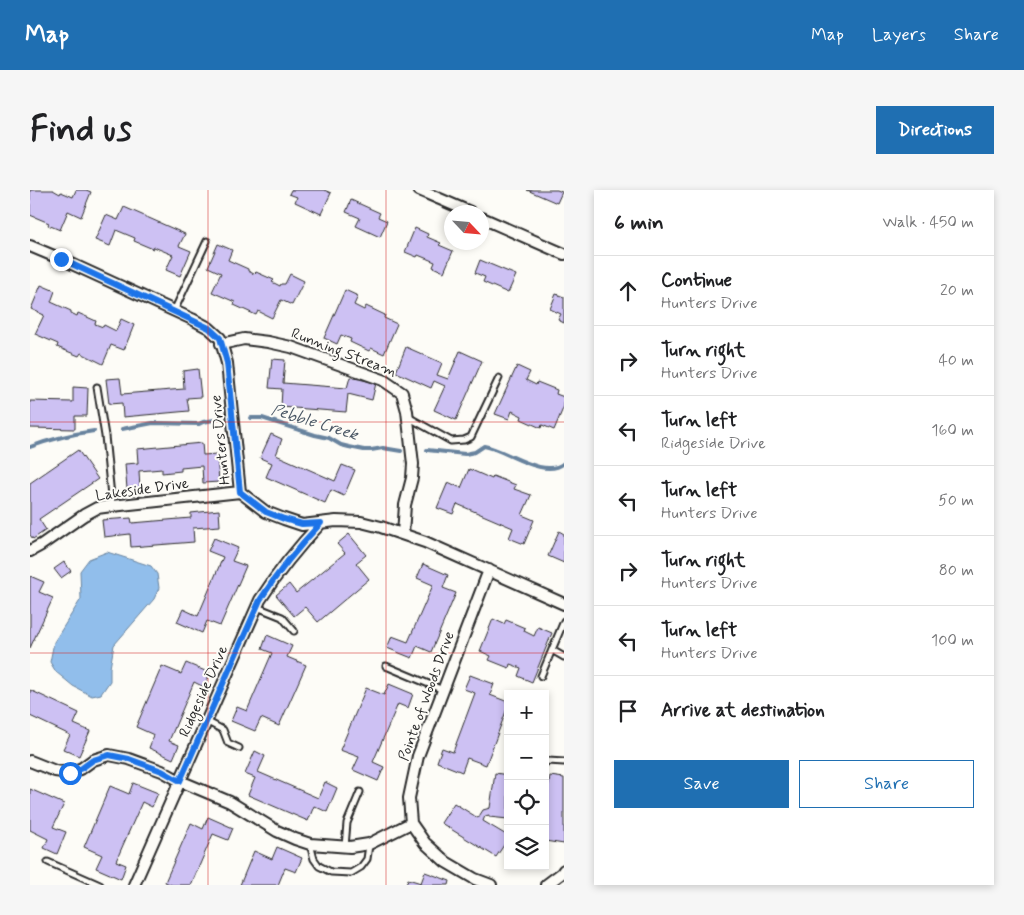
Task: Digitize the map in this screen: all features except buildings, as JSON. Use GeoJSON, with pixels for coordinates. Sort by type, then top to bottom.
{"type":"FeatureCollection","features":[{"type":"Feature","properties":{"kind":"street"},"geometry":{"type":"LineString","coordinates":[[419,190],[454,205]]}},
{"type":"Feature","properties":{"kind":"street"},"geometry":{"type":"LineString","coordinates":[[489,221],[564,254]]}},
{"type":"Feature","properties":{"kind":"street"},"geometry":{"type":"LineString","coordinates":[[30,246],[209,328],[220,338],[222,344]]}},
{"type":"Feature","properties":{"kind":"street","name":"Running Stream"},"geometry":{"type":"LineString","coordinates":[[222,344],[244,339],[291,347],[383,380],[402,393],[408,417],[413,464],[412,478],[405,505],[403,534]]}},
{"type":"Feature","properties":{"kind":"street","name":"Hunters Drive"},"geometry":{"type":"LineString","coordinates":[[222,344],[227,363],[240,492],[266,512],[302,524],[336,521],[361,522],[381,527],[425,542],[564,604]]}},
{"type":"Feature","properties":{"kind":"street","name":"Lakeside Drive"},"geometry":{"type":"LineString","coordinates":[[30,552],[97,508],[240,492]]}},
{"type":"Feature","properties":{"kind":"street","name":"Ridgeside Drive"},"geometry":{"type":"LineString","coordinates":[[134,885],[256,607],[273,580],[301,544],[321,523]]}},
{"type":"Feature","properties":{"kind":"street","name":"Pointe of Woods Drive"},"geometry":{"type":"LineString","coordinates":[[411,823],[409,798],[418,756],[489,570]]}},
{"type":"Feature","properties":{"kind":"street"},"geometry":{"type":"LineString","coordinates":[[30,761],[55,771],[70,773],[82,768],[93,760],[109,755],[129,759],[162,771],[180,781],[230,802],[277,831],[310,844],[345,846],[369,844],[411,823],[425,843],[446,862],[475,879],[491,885]]}},
{"type":"Feature","properties":{"kind":"street"},"geometry":{"type":"LineString","coordinates":[[546,885],[564,870]]}},
{"type":"Feature","properties":{"kind":"lane"},"geometry":{"type":"LineString","coordinates":[[174,311],[207,241]]}},
{"type":"Feature","properties":{"kind":"lane"},"geometry":{"type":"LineString","coordinates":[[408,417],[451,440],[471,438],[499,378]]}},
{"type":"Feature","properties":{"kind":"lane"},"geometry":{"type":"LineString","coordinates":[[97,387],[105,436],[112,506]]}},
{"type":"Feature","properties":{"kind":"lane"},"geometry":{"type":"LineString","coordinates":[[256,607],[282,618],[294,631]]}},
{"type":"Feature","properties":{"kind":"lane"},"geometry":{"type":"LineString","coordinates":[[541,676],[564,621]]}},
{"type":"Feature","properties":{"kind":"lane"},"geometry":{"type":"LineString","coordinates":[[552,650],[564,657]]}},
{"type":"Feature","properties":{"kind":"lane"},"geometry":{"type":"LineString","coordinates":[[386,666],[443,690]]}},
{"type":"Feature","properties":{"kind":"lane"},"geometry":{"type":"LineString","coordinates":[[206,721],[224,730],[228,743],[239,748]]}},
{"type":"Feature","properties":{"kind":"lane"},"geometry":{"type":"LineString","coordinates":[[549,761],[564,762]]}},
{"type":"Feature","properties":{"kind":"lane"},"geometry":{"type":"LineString","coordinates":[[345,846],[347,823],[360,792]]}},
{"type":"Feature","properties":{"kind":"lane"},"geometry":{"type":"LineString","coordinates":[[310,844],[314,859],[319,866],[331,872],[351,873],[360,867],[366,859],[369,844]]}},
{"type":"Feature","properties":{"kind":"lane"},"geometry":{"type":"LineString","coordinates":[[48,862],[100,885]]}},
{"type":"Feature","properties":{"kind":"water"},"geometry":{"type":"Polygon","coordinates":[[[107,552],[151,566],[157,574],[159,588],[154,599],[114,645],[110,681],[101,694],[92,696],[73,686],[56,672],[50,662],[54,642],[81,599],[80,571],[89,559],[107,552]]]}},
{"type":"Feature","properties":{"kind":"waterway","name":"Pebble Creek"},"geometry":{"type":"LineString","coordinates":[[251,418],[262,418],[329,438],[349,447],[364,450],[383,448],[401,451]]}},
{"type":"Feature","properties":{"kind":"waterway","name":"Pebble Creek"},"geometry":{"type":"LineString","coordinates":[[122,429],[153,423],[199,424],[214,420]]}},
{"type":"Feature","properties":{"kind":"waterway","name":"Pebble Creek"},"geometry":{"type":"LineString","coordinates":[[30,447],[62,437],[94,431]]}},
{"type":"Feature","properties":{"kind":"waterway","name":"Pebble Creek"},"geometry":{"type":"LineString","coordinates":[[427,450],[465,454],[475,452],[484,446],[535,466],[556,467],[564,463]]}},
{"type":"Feature","properties":{"kind":"route"},"geometry":{"type":"LineString","coordinates":[[61,259],[192,319],[209,328],[220,338],[227,363],[240,492],[266,512],[284,519],[302,524],[321,523],[301,544],[260,600],[180,781],[162,771],[129,759],[109,755],[93,760],[82,768],[70,773]]}}]}
